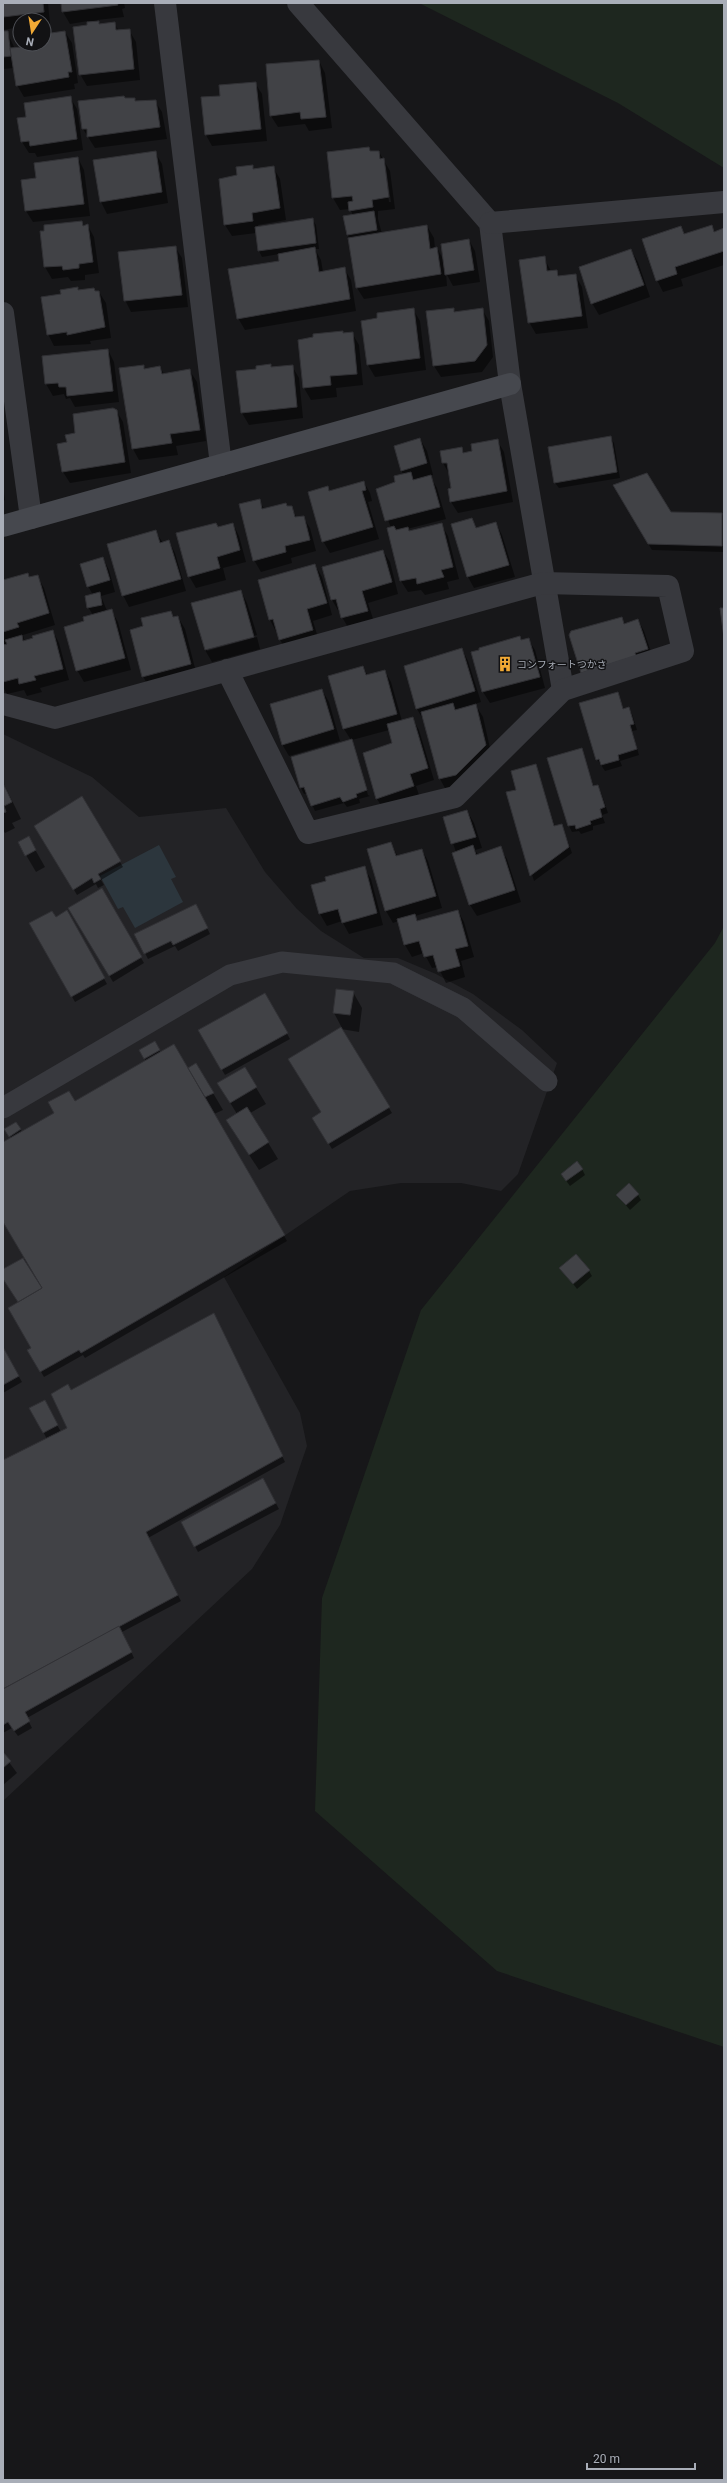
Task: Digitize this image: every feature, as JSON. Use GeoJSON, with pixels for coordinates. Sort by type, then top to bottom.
{"type":"FeatureCollection","features":[{"type":"Feature","properties":{"kind":"street"},"geometry":{"type":"LineString","coordinates":[[166,3],[221,465]]}},
{"type":"Feature","properties":{"kind":"street"},"geometry":{"type":"LineString","coordinates":[[298,3],[490,223],[510,384],[543,583],[563,690]]}},
{"type":"Feature","properties":{"kind":"street"},"geometry":{"type":"LineString","coordinates":[[490,223],[724,202]]}},
{"type":"Feature","properties":{"kind":"street"},"geometry":{"type":"LineString","coordinates":[[3,313],[31,518]]}},
{"type":"Feature","properties":{"kind":"street"},"geometry":{"type":"LineString","coordinates":[[3,526],[510,384]]}},
{"type":"Feature","properties":{"kind":"street"},"geometry":{"type":"LineString","coordinates":[[3,704],[54,718],[227,670],[543,583],[668,586],[683,651],[563,690],[455,797],[308,833],[227,670]]}},
{"type":"Feature","properties":{"kind":"lane"},"geometry":{"type":"LineString","coordinates":[[3,1108],[230,975],[282,962],[393,973],[463,1008],[547,1081]]}},
{"type":"Feature","properties":{"kind":"shaded area"},"geometry":{"type":"Polygon","coordinates":[[[419,3],[724,3],[724,168],[618,103],[419,3]]]}},
{"type":"Feature","properties":{"kind":"shaded area"},"geometry":{"type":"Polygon","coordinates":[[[3,734],[92,777],[139,817],[226,808],[265,872],[297,909],[321,931],[364,958],[398,958],[436,974],[473,994],[522,1030],[557,1063],[518,1174],[501,1191],[461,1183],[401,1183],[350,1191],[224,1277],[300,1413],[307,1446],[280,1525],[252,1569],[3,1801],[3,734]]]}},
{"type":"Feature","properties":{"kind":"shaded area"},"geometry":{"type":"Polygon","coordinates":[[[159,845],[176,877],[171,879],[183,902],[135,928],[123,907],[118,909],[100,876],[159,845]]]}},
{"type":"Feature","properties":{"kind":"shaded area"},"geometry":{"type":"Polygon","coordinates":[[[724,926],[724,2047],[497,1971],[315,1811],[322,1598],[421,1310],[715,943],[724,926]]]}},
{"type":"Feature","properties":{"kind":"building"},"geometry":{"type":"Polygon","coordinates":[[[3,3],[43,3],[44,12],[12,12],[12,16],[3,17],[3,3]]]}},
{"type":"Feature","properties":{"kind":"building"},"geometry":{"type":"Polygon","coordinates":[[[61,3],[117,3],[118,5],[62,12],[61,3]]]}},
{"type":"Feature","properties":{"kind":"building"},"geometry":{"type":"Polygon","coordinates":[[[99,21],[99,24],[115,22],[116,30],[130,29],[134,69],[79,75],[73,27],[87,25],[87,22],[99,21]]]}},
{"type":"Feature","properties":{"kind":"building"},"geometry":{"type":"Polygon","coordinates":[[[3,31],[8,31],[11,56],[3,57],[3,31]]]}},
{"type":"Feature","properties":{"kind":"building"},"geometry":{"type":"Polygon","coordinates":[[[65,31],[72,72],[68,72],[69,77],[16,86],[10,48],[12,48],[12,52],[52,52],[52,33],[65,31]]]}},
{"type":"Feature","properties":{"kind":"building"},"geometry":{"type":"Polygon","coordinates":[[[319,60],[326,117],[301,119],[300,112],[270,116],[266,64],[319,60]]]}},
{"type":"Feature","properties":{"kind":"building"},"geometry":{"type":"Polygon","coordinates":[[[256,82],[261,129],[205,135],[201,97],[220,96],[219,85],[256,82]]]}},
{"type":"Feature","properties":{"kind":"building"},"geometry":{"type":"Polygon","coordinates":[[[71,96],[77,139],[30,146],[29,141],[21,142],[17,118],[26,117],[24,103],[71,96]]]}},
{"type":"Feature","properties":{"kind":"building"},"geometry":{"type":"Polygon","coordinates":[[[124,96],[125,98],[135,98],[135,101],[156,100],[160,127],[87,137],[87,129],[82,129],[78,101],[124,96]]]}},
{"type":"Feature","properties":{"kind":"building"},"geometry":{"type":"Polygon","coordinates":[[[369,147],[370,151],[379,151],[380,159],[384,158],[389,197],[372,200],[373,207],[349,211],[348,202],[353,201],[352,196],[332,198],[327,152],[369,147]]]}},
{"type":"Feature","properties":{"kind":"building"},"geometry":{"type":"Polygon","coordinates":[[[156,151],[162,192],[100,202],[93,160],[156,151]]]}},
{"type":"Feature","properties":{"kind":"building"},"geometry":{"type":"Polygon","coordinates":[[[78,157],[84,204],[25,211],[21,180],[36,178],[34,163],[78,157]]]}},
{"type":"Feature","properties":{"kind":"building"},"geometry":{"type":"Polygon","coordinates":[[[253,165],[253,169],[274,166],[280,208],[252,213],[253,221],[224,225],[219,179],[237,175],[236,167],[253,165]]]}},
{"type":"Feature","properties":{"kind":"building"},"geometry":{"type":"Polygon","coordinates":[[[374,211],[377,230],[347,235],[343,216],[374,211]]]}},
{"type":"Feature","properties":{"kind":"building"},"geometry":{"type":"Polygon","coordinates":[[[313,218],[316,243],[258,251],[255,227],[313,218]]]}},
{"type":"Feature","properties":{"kind":"building"},"geometry":{"type":"Polygon","coordinates":[[[82,221],[83,226],[88,224],[93,262],[79,264],[79,268],[63,270],[62,266],[44,267],[40,231],[44,231],[44,225],[82,221]]]}},
{"type":"Feature","properties":{"kind":"building"},"geometry":{"type":"Polygon","coordinates":[[[427,225],[430,249],[437,247],[441,274],[356,288],[348,238],[427,225]]]}},
{"type":"Feature","properties":{"kind":"building"},"geometry":{"type":"Polygon","coordinates":[[[712,225],[714,232],[724,228],[724,251],[675,267],[677,274],[656,281],[642,239],[681,226],[684,234],[712,225]]]}},
{"type":"Feature","properties":{"kind":"building"},"geometry":{"type":"Polygon","coordinates":[[[469,239],[474,270],[445,275],[441,244],[469,239]]]}},
{"type":"Feature","properties":{"kind":"building"},"geometry":{"type":"Polygon","coordinates":[[[176,246],[182,295],[124,301],[118,252],[176,246]]]}},
{"type":"Feature","properties":{"kind":"building"},"geometry":{"type":"Polygon","coordinates":[[[315,247],[319,272],[345,267],[350,299],[237,319],[228,269],[279,261],[278,254],[315,247]]]}},
{"type":"Feature","properties":{"kind":"building"},"geometry":{"type":"Polygon","coordinates":[[[631,249],[644,285],[591,304],[579,267],[631,249]]]}},
{"type":"Feature","properties":{"kind":"building"},"geometry":{"type":"Polygon","coordinates":[[[545,256],[547,271],[557,270],[558,276],[576,274],[582,316],[528,323],[519,260],[545,256]]]}},
{"type":"Feature","properties":{"kind":"building"},"geometry":{"type":"Polygon","coordinates":[[[78,287],[78,290],[94,288],[95,291],[99,291],[105,327],[67,335],[67,332],[47,335],[41,297],[61,294],[60,290],[78,287]]]}},
{"type":"Feature","properties":{"kind":"building"},"geometry":{"type":"Polygon","coordinates":[[[414,308],[420,358],[367,365],[361,321],[377,318],[377,313],[414,308]]]}},
{"type":"Feature","properties":{"kind":"building"},"geometry":{"type":"Polygon","coordinates":[[[454,308],[454,312],[483,308],[487,345],[475,361],[433,366],[426,311],[454,308]]]}},
{"type":"Feature","properties":{"kind":"building"},"geometry":{"type":"Polygon","coordinates":[[[343,331],[343,333],[353,332],[357,374],[330,376],[331,385],[303,388],[298,340],[313,337],[313,334],[343,331]]]}},
{"type":"Feature","properties":{"kind":"building"},"geometry":{"type":"Polygon","coordinates":[[[108,349],[113,391],[67,396],[66,387],[59,387],[58,383],[45,384],[42,356],[108,349]]]}},
{"type":"Feature","properties":{"kind":"building"},"geometry":{"type":"Polygon","coordinates":[[[271,364],[271,367],[293,365],[297,407],[241,413],[236,371],[256,369],[256,366],[271,364]]]}},
{"type":"Feature","properties":{"kind":"building"},"geometry":{"type":"Polygon","coordinates":[[[144,365],[144,369],[160,366],[162,374],[190,369],[200,430],[170,434],[172,443],[132,449],[119,368],[144,365]]]}},
{"type":"Feature","properties":{"kind":"building"},"geometry":{"type":"Polygon","coordinates":[[[113,408],[117,410],[125,462],[62,472],[57,444],[67,442],[65,435],[75,433],[73,414],[113,408]]]}},
{"type":"Feature","properties":{"kind":"building"},"geometry":{"type":"Polygon","coordinates":[[[611,436],[617,472],[554,483],[548,447],[611,436]]]}},
{"type":"Feature","properties":{"kind":"building"},"geometry":{"type":"Polygon","coordinates":[[[420,438],[427,463],[401,471],[394,446],[420,438]]]}},
{"type":"Feature","properties":{"kind":"building"},"geometry":{"type":"Polygon","coordinates":[[[498,439],[507,491],[450,502],[448,489],[451,488],[447,463],[442,463],[440,451],[462,447],[463,453],[472,451],[471,444],[498,439]]]}},
{"type":"Feature","properties":{"kind":"building"},"geometry":{"type":"Polygon","coordinates":[[[411,472],[413,480],[431,475],[440,507],[385,521],[376,489],[395,482],[394,476],[411,472]]]}},
{"type":"Feature","properties":{"kind":"building"},"geometry":{"type":"Polygon","coordinates":[[[647,473],[671,512],[722,513],[722,546],[648,544],[613,485],[647,473]]]}},
{"type":"Feature","properties":{"kind":"building"},"geometry":{"type":"Polygon","coordinates":[[[364,481],[366,490],[362,491],[373,527],[322,542],[308,492],[328,486],[329,491],[364,481]]]}},
{"type":"Feature","properties":{"kind":"building"},"geometry":{"type":"Polygon","coordinates":[[[260,499],[262,509],[286,503],[287,506],[292,506],[295,517],[304,516],[310,540],[285,546],[286,552],[253,561],[239,504],[260,499]]]}},
{"type":"Feature","properties":{"kind":"building"},"geometry":{"type":"Polygon","coordinates":[[[472,518],[476,528],[496,522],[509,565],[467,577],[451,524],[472,518]]]}},
{"type":"Feature","properties":{"kind":"building"},"geometry":{"type":"Polygon","coordinates":[[[216,523],[218,527],[233,523],[240,550],[217,557],[220,568],[188,577],[176,533],[216,523]]]}},
{"type":"Feature","properties":{"kind":"building"},"geometry":{"type":"Polygon","coordinates":[[[442,523],[453,567],[441,570],[444,577],[417,584],[416,578],[400,581],[387,528],[394,526],[396,530],[408,527],[409,531],[442,523]]]}},
{"type":"Feature","properties":{"kind":"building"},"geometry":{"type":"Polygon","coordinates":[[[156,530],[160,543],[169,540],[181,579],[122,596],[107,544],[156,530]]]}},
{"type":"Feature","properties":{"kind":"building"},"geometry":{"type":"Polygon","coordinates":[[[383,550],[392,582],[362,591],[368,611],[341,618],[336,599],[331,600],[322,567],[383,550]]]}},
{"type":"Feature","properties":{"kind":"building"},"geometry":{"type":"Polygon","coordinates":[[[103,557],[110,580],[87,587],[80,564],[103,557]]]}},
{"type":"Feature","properties":{"kind":"building"},"geometry":{"type":"Polygon","coordinates":[[[315,564],[327,603],[307,609],[313,630],[279,640],[273,619],[269,620],[258,580],[315,564]]]}},
{"type":"Feature","properties":{"kind":"building"},"geometry":{"type":"Polygon","coordinates":[[[28,573],[29,577],[38,575],[49,613],[17,623],[19,627],[3,632],[3,580],[28,573]]]}},
{"type":"Feature","properties":{"kind":"building"},"geometry":{"type":"Polygon","coordinates":[[[241,590],[254,637],[205,650],[191,603],[241,590]]]}},
{"type":"Feature","properties":{"kind":"building"},"geometry":{"type":"Polygon","coordinates":[[[100,592],[102,605],[87,608],[85,596],[100,592]]]}},
{"type":"Feature","properties":{"kind":"building"},"geometry":{"type":"Polygon","coordinates":[[[720,608],[724,608],[724,638],[720,608]]]}},
{"type":"Feature","properties":{"kind":"building"},"geometry":{"type":"Polygon","coordinates":[[[112,609],[125,658],[76,671],[64,627],[84,621],[83,617],[112,609]]]}},
{"type":"Feature","properties":{"kind":"building"},"geometry":{"type":"Polygon","coordinates":[[[171,611],[173,617],[178,616],[191,664],[142,677],[130,630],[143,626],[141,618],[171,611]]]}},
{"type":"Feature","properties":{"kind":"building"},"geometry":{"type":"Polygon","coordinates":[[[622,617],[624,624],[638,619],[648,649],[635,653],[636,656],[581,673],[569,635],[571,631],[622,617]]]}},
{"type":"Feature","properties":{"kind":"building"},"geometry":{"type":"Polygon","coordinates":[[[53,630],[63,669],[34,676],[36,680],[19,684],[18,678],[3,682],[3,645],[7,644],[5,640],[22,635],[23,641],[33,638],[32,636],[53,630]]]}},
{"type":"Feature","properties":{"kind":"building","name":"コンフォートつかさ"},"geometry":{"type":"Polygon","coordinates":[[[520,636],[521,640],[529,638],[540,677],[482,692],[471,652],[479,650],[479,648],[520,636]]]}},
{"type":"Feature","properties":{"kind":"building"},"geometry":{"type":"Polygon","coordinates":[[[462,648],[475,691],[416,709],[404,666],[462,648]]]}},
{"type":"Feature","properties":{"kind":"building"},"geometry":{"type":"Polygon","coordinates":[[[363,666],[366,675],[385,670],[397,714],[343,729],[328,676],[363,666]]]}},
{"type":"Feature","properties":{"kind":"building"},"geometry":{"type":"Polygon","coordinates":[[[322,689],[334,729],[282,745],[270,704],[322,689]]]}},
{"type":"Feature","properties":{"kind":"building"},"geometry":{"type":"Polygon","coordinates":[[[618,692],[623,709],[629,707],[634,724],[630,725],[637,749],[618,755],[619,760],[601,765],[599,759],[596,760],[579,703],[618,692]]]}},
{"type":"Feature","properties":{"kind":"building"},"geometry":{"type":"Polygon","coordinates":[[[453,703],[455,710],[476,704],[486,745],[456,775],[439,779],[421,712],[453,703]]]}},
{"type":"Feature","properties":{"kind":"building"},"geometry":{"type":"Polygon","coordinates":[[[413,717],[428,768],[410,774],[414,786],[376,799],[363,753],[392,743],[387,724],[413,717]]]}},
{"type":"Feature","properties":{"kind":"building"},"geometry":{"type":"Polygon","coordinates":[[[352,739],[367,790],[356,794],[357,797],[343,802],[340,797],[311,806],[304,787],[300,788],[291,757],[352,739]]]}},
{"type":"Feature","properties":{"kind":"building"},"geometry":{"type":"Polygon","coordinates":[[[582,748],[593,786],[598,785],[605,807],[600,809],[602,817],[590,821],[591,824],[576,829],[575,825],[568,826],[547,758],[582,748]]]}},
{"type":"Feature","properties":{"kind":"building"},"geometry":{"type":"Polygon","coordinates":[[[536,764],[554,826],[562,824],[569,847],[530,876],[506,792],[516,790],[511,771],[536,764]]]}},
{"type":"Feature","properties":{"kind":"building"},"geometry":{"type":"Polygon","coordinates":[[[3,783],[12,802],[4,806],[6,812],[3,813],[3,783]]]}},
{"type":"Feature","properties":{"kind":"building"},"geometry":{"type":"Polygon","coordinates":[[[82,796],[121,861],[98,874],[101,879],[94,883],[92,878],[73,890],[34,826],[82,796]]]}},
{"type":"Feature","properties":{"kind":"building"},"geometry":{"type":"Polygon","coordinates":[[[467,810],[476,837],[451,844],[443,817],[467,810]]]}},
{"type":"Feature","properties":{"kind":"building"},"geometry":{"type":"Polygon","coordinates":[[[29,836],[36,850],[25,856],[18,842],[29,836]]]}},
{"type":"Feature","properties":{"kind":"building"},"geometry":{"type":"Polygon","coordinates":[[[391,842],[396,856],[422,849],[436,896],[385,911],[367,849],[391,842]]]}},
{"type":"Feature","properties":{"kind":"building"},"geometry":{"type":"Polygon","coordinates":[[[473,845],[476,855],[501,846],[515,890],[469,905],[452,853],[473,845]]]}},
{"type":"Feature","properties":{"kind":"building"},"geometry":{"type":"Polygon","coordinates":[[[365,866],[377,913],[342,923],[338,909],[319,914],[311,885],[326,881],[325,877],[365,866]]]}},
{"type":"Feature","properties":{"kind":"building"},"geometry":{"type":"Polygon","coordinates":[[[102,888],[142,957],[109,976],[68,908],[102,888]]]}},
{"type":"Feature","properties":{"kind":"building"},"geometry":{"type":"Polygon","coordinates":[[[196,904],[208,928],[173,945],[171,941],[144,954],[134,934],[196,904]]]}},
{"type":"Feature","properties":{"kind":"building"},"geometry":{"type":"Polygon","coordinates":[[[67,910],[105,978],[71,997],[29,923],[52,911],[56,917],[67,910]]]}},
{"type":"Feature","properties":{"kind":"building"},"geometry":{"type":"Polygon","coordinates":[[[458,910],[468,946],[455,949],[460,966],[438,972],[433,955],[424,957],[419,941],[404,945],[397,919],[415,914],[417,921],[458,910]]]}},
{"type":"Feature","properties":{"kind":"building"},"geometry":{"type":"Polygon","coordinates":[[[336,989],[354,991],[350,1015],[333,1013],[336,989]]]}},
{"type":"Feature","properties":{"kind":"building"},"geometry":{"type":"Polygon","coordinates":[[[265,993],[288,1033],[221,1070],[198,1030],[265,993]]]}},
{"type":"Feature","properties":{"kind":"building"},"geometry":{"type":"Polygon","coordinates":[[[341,1027],[390,1107],[328,1144],[312,1118],[321,1112],[288,1059],[341,1027]]]}},
{"type":"Feature","properties":{"kind":"building"},"geometry":{"type":"Polygon","coordinates":[[[155,1041],[160,1050],[144,1059],[139,1050],[155,1041]]]}},
{"type":"Feature","properties":{"kind":"building"},"geometry":{"type":"Polygon","coordinates":[[[174,1044],[285,1235],[81,1353],[79,1350],[40,1372],[27,1350],[31,1348],[8,1308],[42,1288],[3,1222],[3,1142],[54,1113],[48,1102],[69,1091],[75,1101],[174,1044]]]}},
{"type":"Feature","properties":{"kind":"building"},"geometry":{"type":"Polygon","coordinates":[[[196,1063],[214,1093],[205,1097],[188,1068],[196,1063]]]}},
{"type":"Feature","properties":{"kind":"building"},"geometry":{"type":"Polygon","coordinates":[[[245,1067],[257,1087],[230,1103],[217,1083],[245,1067]]]}},
{"type":"Feature","properties":{"kind":"building"},"geometry":{"type":"Polygon","coordinates":[[[247,1107],[269,1142],[249,1155],[226,1120],[247,1107]]]}},
{"type":"Feature","properties":{"kind":"building"},"geometry":{"type":"Polygon","coordinates":[[[16,1122],[21,1129],[9,1137],[4,1129],[16,1122]]]}},
{"type":"Feature","properties":{"kind":"building"},"geometry":{"type":"Polygon","coordinates":[[[577,1161],[583,1169],[566,1181],[561,1174],[577,1161]]]}},
{"type":"Feature","properties":{"kind":"building"},"geometry":{"type":"Polygon","coordinates":[[[629,1183],[639,1194],[626,1205],[616,1195],[629,1183]]]}},
{"type":"Feature","properties":{"kind":"building"},"geometry":{"type":"Polygon","coordinates":[[[576,1254],[590,1270],[573,1284],[559,1268],[576,1254]]]}},
{"type":"Feature","properties":{"kind":"building"},"geometry":{"type":"Polygon","coordinates":[[[23,1258],[42,1288],[18,1302],[3,1279],[3,1269],[23,1258]]]}},
{"type":"Feature","properties":{"kind":"building"},"geometry":{"type":"Polygon","coordinates":[[[214,1313],[283,1456],[146,1532],[178,1595],[3,1689],[3,1460],[67,1428],[51,1394],[68,1384],[71,1390],[214,1313]]]}},
{"type":"Feature","properties":{"kind":"building"},"geometry":{"type":"Polygon","coordinates":[[[3,1347],[19,1376],[3,1385],[3,1347]]]}},
{"type":"Feature","properties":{"kind":"building"},"geometry":{"type":"Polygon","coordinates":[[[45,1400],[58,1425],[43,1433],[29,1408],[45,1400]]]}},
{"type":"Feature","properties":{"kind":"building"},"geometry":{"type":"Polygon","coordinates":[[[263,1478],[276,1503],[194,1547],[181,1522],[263,1478]]]}},
{"type":"Feature","properties":{"kind":"building"},"geometry":{"type":"Polygon","coordinates":[[[119,1626],[132,1652],[25,1712],[30,1721],[14,1731],[8,1722],[3,1725],[3,1689],[119,1626]]]}},
{"type":"Feature","properties":{"kind":"building"},"geometry":{"type":"Polygon","coordinates":[[[3,1752],[11,1761],[3,1768],[3,1752]]]}},
{"type":"Feature","properties":{"kind":"place","name":"コンフォートつかさ"},"geometry":{"type":"Point","coordinates":[505,664]}}]}
